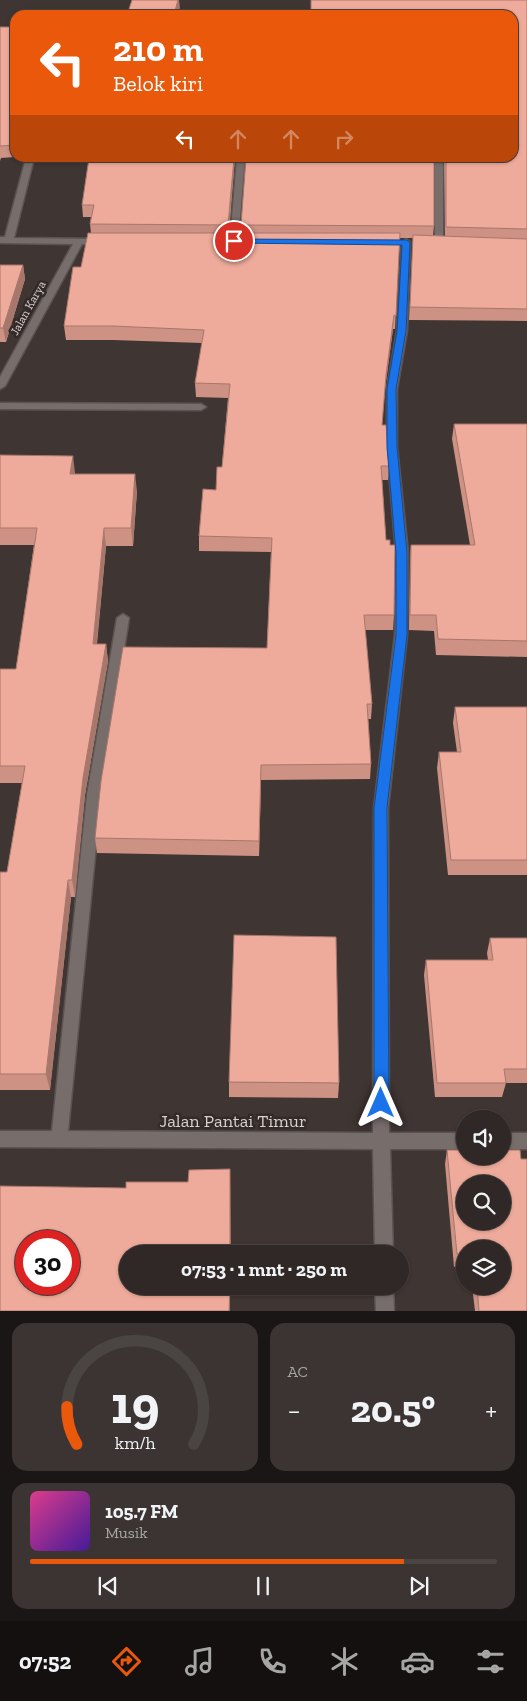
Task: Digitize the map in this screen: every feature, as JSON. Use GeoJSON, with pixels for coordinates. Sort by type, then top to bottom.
{"type":"FeatureCollection","features":[{"type":"Feature","properties":{"kind":"street"},"geometry":{"type":"LineString","coordinates":[[29,162],[5,241],[108,242]]}},
{"type":"Feature","properties":{"kind":"street"},"geometry":{"type":"LineString","coordinates":[[234,241],[241,162]]}},
{"type":"Feature","properties":{"kind":"street"},"geometry":{"type":"LineString","coordinates":[[439,162],[439,244]]}},
{"type":"Feature","properties":{"kind":"street","name":"Jalan Karya"},"geometry":{"type":"LineString","coordinates":[[0,386],[79,242]]}},
{"type":"Feature","properties":{"kind":"street"},"geometry":{"type":"LineString","coordinates":[[384,1245],[381,1142],[381,808],[401,635],[402,553],[392,447],[392,389],[402,331],[406,242]]}},
{"type":"Feature","properties":{"kind":"street"},"geometry":{"type":"LineString","coordinates":[[0,406],[201,407]]}},
{"type":"Feature","properties":{"kind":"street"},"geometry":{"type":"LineString","coordinates":[[59,1140],[94,795],[123,618]]}},
{"type":"Feature","properties":{"kind":"street","name":"Jalan Pantai Timur"},"geometry":{"type":"LineString","coordinates":[[0,1139],[456,1141]]}},
{"type":"Feature","properties":{"kind":"street"},"geometry":{"type":"LineString","coordinates":[[511,1141],[527,1141]]}},
{"type":"Feature","properties":{"kind":"street"},"geometry":{"type":"LineString","coordinates":[[384,1295],[385,1311]]}},
{"type":"Feature","properties":{"kind":"building"},"geometry":{"type":"Polygon","coordinates":[[[132,0],[178,0],[175,10],[129,10],[132,0]]]}},
{"type":"Feature","properties":{"kind":"building"},"geometry":{"type":"Polygon","coordinates":[[[311,0],[527,0],[527,229],[446,227],[446,162],[518,162],[518,10],[311,10],[311,0]]]}},
{"type":"Feature","properties":{"kind":"building"},"geometry":{"type":"Polygon","coordinates":[[[0,27],[10,27],[10,145],[0,146],[0,27]]]}},
{"type":"Feature","properties":{"kind":"building"},"geometry":{"type":"Polygon","coordinates":[[[88,162],[234,162],[228,225],[90,224],[94,205],[82,205],[88,162]]]}},
{"type":"Feature","properties":{"kind":"building"},"geometry":{"type":"Polygon","coordinates":[[[246,162],[434,162],[434,226],[241,225],[246,162]]]}},
{"type":"Feature","properties":{"kind":"building"},"geometry":{"type":"Polygon","coordinates":[[[88,233],[400,233],[396,316],[394,315],[386,375],[382,425],[386,425],[389,466],[381,466],[386,540],[390,540],[390,545],[395,545],[394,615],[364,615],[372,704],[367,704],[371,764],[261,765],[259,841],[95,838],[101,781],[123,647],[267,648],[272,538],[199,536],[203,489],[216,490],[217,467],[222,467],[230,384],[195,383],[204,330],[64,326],[73,267],[81,267],[88,233]]]}},
{"type":"Feature","properties":{"kind":"building"},"geometry":{"type":"Polygon","coordinates":[[[413,235],[527,239],[527,309],[410,307],[413,235]]]}},
{"type":"Feature","properties":{"kind":"building"},"geometry":{"type":"Polygon","coordinates":[[[0,265],[23,265],[3,328],[0,328],[0,265]]]}},
{"type":"Feature","properties":{"kind":"building"},"geometry":{"type":"Polygon","coordinates":[[[454,424],[527,424],[527,641],[438,639],[436,615],[410,615],[411,545],[475,545],[454,424]]]}},
{"type":"Feature","properties":{"kind":"building"},"geometry":{"type":"Polygon","coordinates":[[[0,455],[73,456],[70,474],[135,474],[131,528],[104,528],[93,644],[106,644],[83,778],[72,880],[68,880],[46,1074],[0,1074],[0,872],[7,872],[25,766],[0,766],[0,669],[16,669],[37,528],[0,528],[0,455]]]}},
{"type":"Feature","properties":{"kind":"building"},"geometry":{"type":"Polygon","coordinates":[[[455,707],[527,707],[527,860],[451,860],[439,752],[461,752],[455,707]]]}},
{"type":"Feature","properties":{"kind":"building"},"geometry":{"type":"Polygon","coordinates":[[[234,935],[336,937],[339,1083],[229,1082],[234,935]]]}},
{"type":"Feature","properties":{"kind":"building"},"geometry":{"type":"Polygon","coordinates":[[[490,938],[527,938],[527,1069],[504,1069],[506,1083],[437,1083],[426,960],[493,960],[490,938]]]}},
{"type":"Feature","properties":{"kind":"building"},"geometry":{"type":"Polygon","coordinates":[[[447,1150],[456,1150],[456,1165],[511,1165],[511,1150],[520,1150],[521,1159],[527,1159],[527,1311],[479,1311],[478,1295],[511,1295],[511,1240],[456,1240],[456,1244],[447,1150]]]}},
{"type":"Feature","properties":{"kind":"building"},"geometry":{"type":"Polygon","coordinates":[[[230,1169],[230,1245],[119,1245],[119,1295],[230,1295],[229,1311],[0,1311],[0,1186],[126,1188],[126,1182],[188,1182],[189,1170],[230,1169]]]}},
{"type":"Feature","properties":{"kind":"route"},"geometry":{"type":"LineString","coordinates":[[234,241],[406,242],[402,331],[392,389],[392,447],[402,553],[401,635],[381,808],[381,1103]]}}]}
